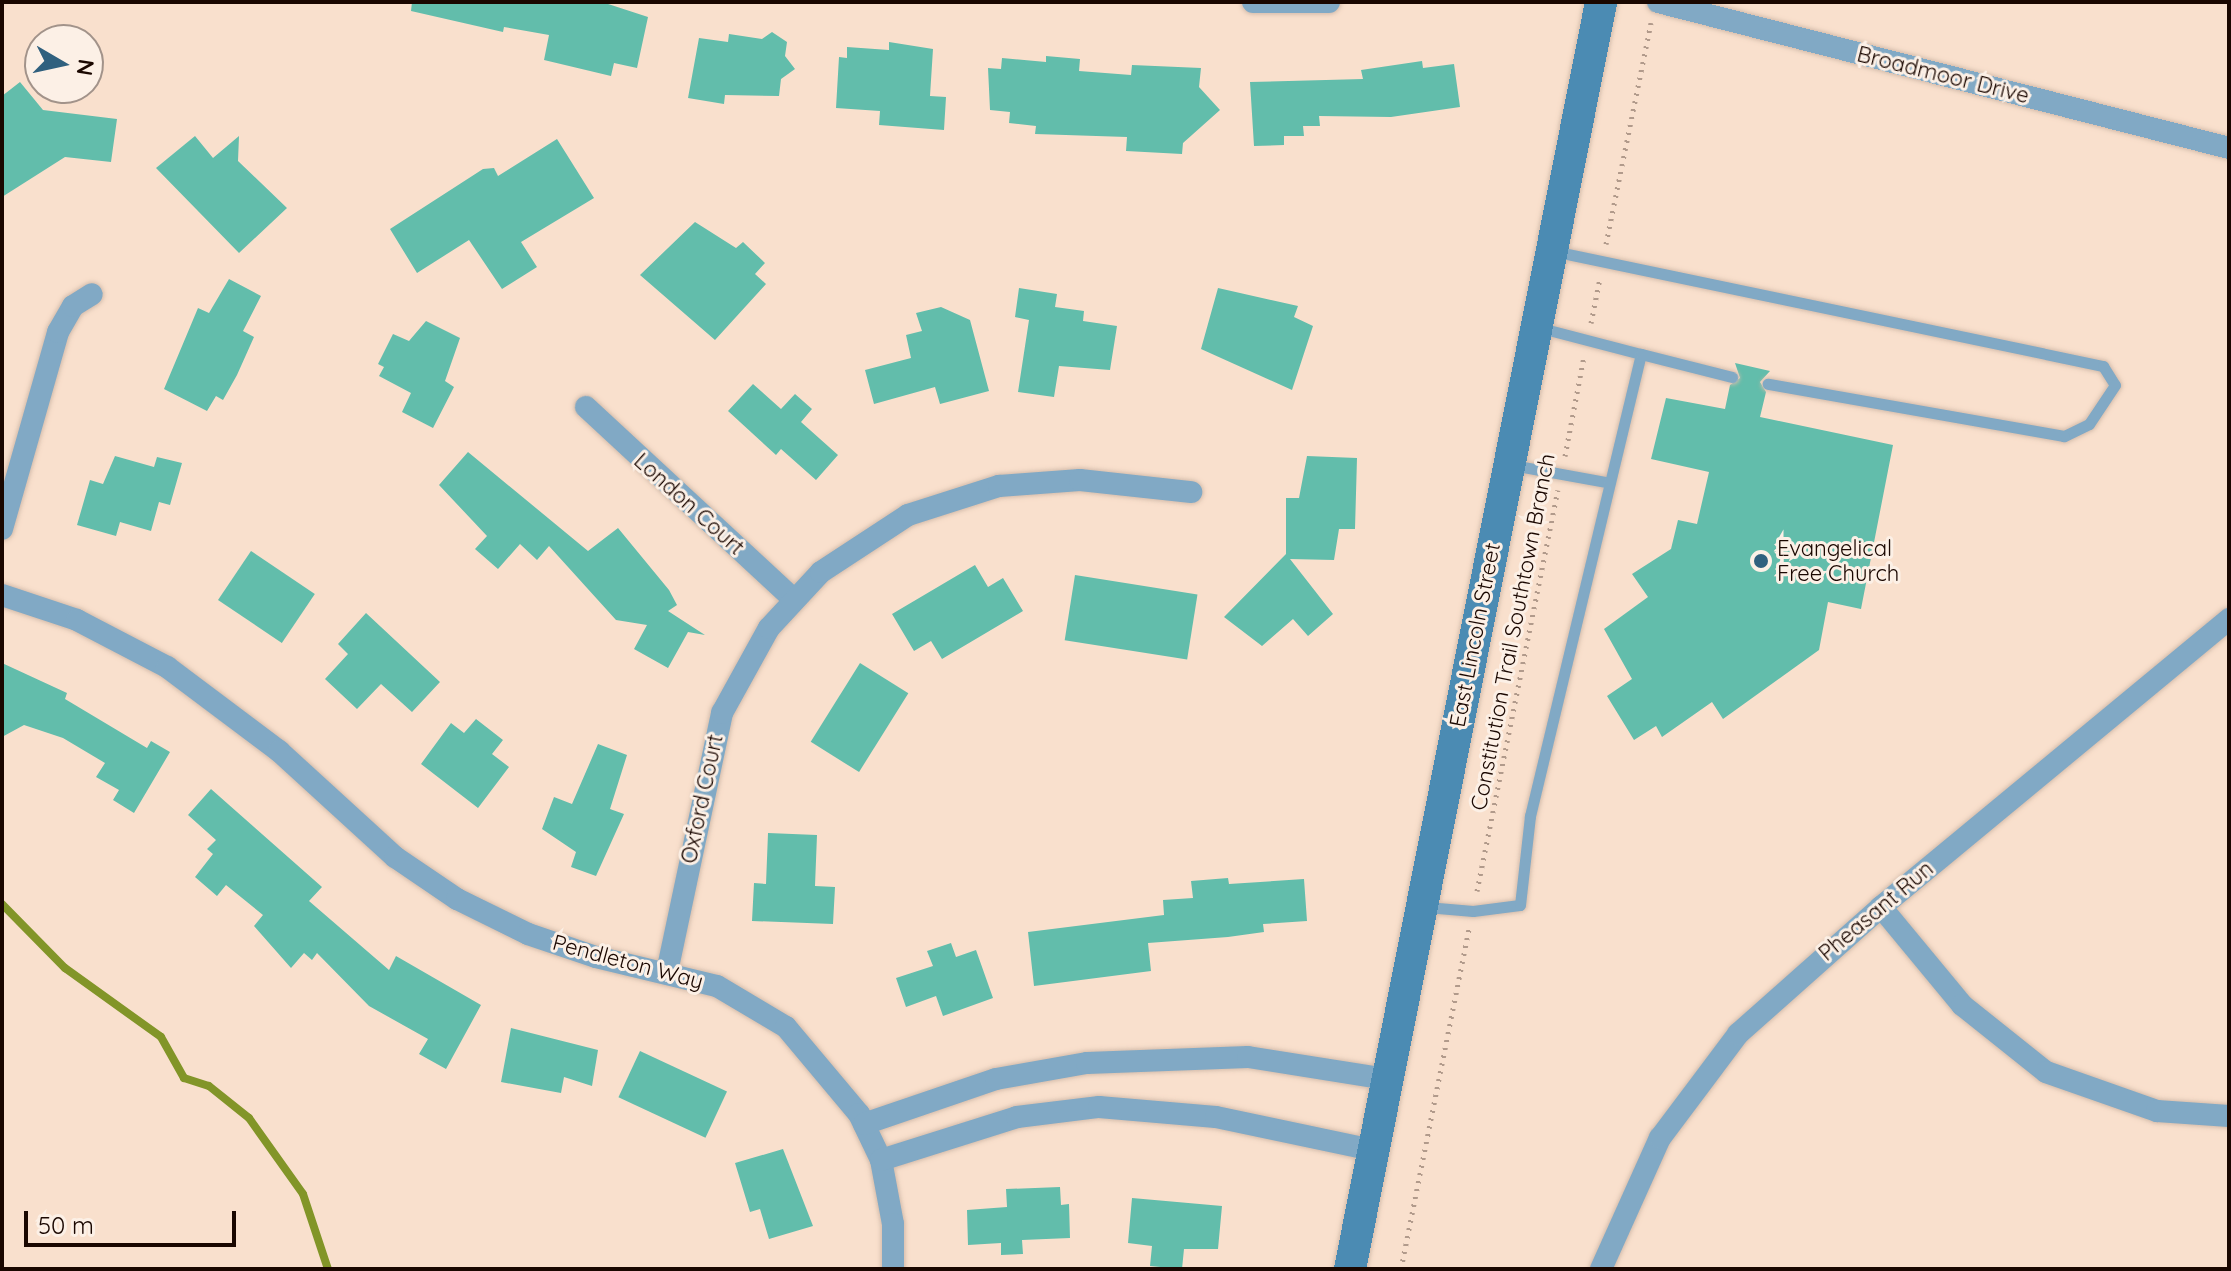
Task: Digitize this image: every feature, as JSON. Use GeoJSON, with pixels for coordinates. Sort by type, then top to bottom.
{"type":"FeatureCollection","features":[{"type":"Feature","properties":{"kind":"main road","name":"East Lincoln Street"},"geometry":{"type":"LineString","coordinates":[[1350,1269],[1601,2]]}},
{"type":"Feature","properties":{"kind":"street"},"geometry":{"type":"LineString","coordinates":[[1253,2],[1329,2]]}},
{"type":"Feature","properties":{"kind":"street","name":"Broadmoor Drive"},"geometry":{"type":"LineString","coordinates":[[1655,10],[2229,148]]}},
{"type":"Feature","properties":{"kind":"street"},"geometry":{"type":"LineString","coordinates":[[2,529],[54,342],[73,306],[92,294]]}},
{"type":"Feature","properties":{"kind":"street","name":"London Court"},"geometry":{"type":"LineString","coordinates":[[586,407],[793,599]]}},
{"type":"Feature","properties":{"kind":"street","name":"Oxford Court"},"geometry":{"type":"LineString","coordinates":[[667,972],[722,713],[769,628],[793,599],[860,542],[908,515],[970,492],[1055,480],[1191,492]]}},
{"type":"Feature","properties":{"kind":"street","name":"Pendleton Way"},"geometry":{"type":"LineString","coordinates":[[2,595],[77,620],[167,667],[279,751],[395,857],[457,899],[528,934],[667,972],[746,999],[786,1027],[864,1124],[881,1160],[893,1224],[893,1269]]}},
{"type":"Feature","properties":{"kind":"street","name":"Pheasant Run"},"geometry":{"type":"LineString","coordinates":[[1601,1269],[1626,1202],[1698,1082],[1784,989],[2229,619]]}},
{"type":"Feature","properties":{"kind":"street"},"geometry":{"type":"LineString","coordinates":[[1881,907],[1962,1005],[2046,1072],[2157,1111],[2229,1116]]}},
{"type":"Feature","properties":{"kind":"street"},"geometry":{"type":"LineString","coordinates":[[864,1124],[996,1079],[1087,1063],[1248,1057],[1387,1079]]}},
{"type":"Feature","properties":{"kind":"street"},"geometry":{"type":"LineString","coordinates":[[881,1160],[1017,1117],[1099,1107],[1216,1117],[1373,1150]]}},
{"type":"Feature","properties":{"kind":"lane"},"geometry":{"type":"LineString","coordinates":[[1552,251],[2103,366],[2115,385],[2089,424],[2064,436],[1768,384]]}},
{"type":"Feature","properties":{"kind":"lane"},"geometry":{"type":"LineString","coordinates":[[1537,327],[1732,377]]}},
{"type":"Feature","properties":{"kind":"lane"},"geometry":{"type":"LineString","coordinates":[[1421,906],[1473,911],[1520,905],[1530,816],[1606,482],[1641,354]]}},
{"type":"Feature","properties":{"kind":"lane"},"geometry":{"type":"LineString","coordinates":[[1509,464],[1606,482]]}},
{"type":"Feature","properties":{"kind":"path","name":"Constitution Trail Southtown Branch"},"geometry":{"type":"LineString","coordinates":[[1401,1269],[1655,10]]}},
{"type":"Feature","properties":{"kind":"building"},"geometry":{"type":"Polygon","coordinates":[[[412,2],[602,2],[648,17],[637,68],[614,63],[611,76],[544,60],[549,35],[504,27],[503,32],[411,11],[412,2]]]}},
{"type":"Feature","properties":{"kind":"building"},"geometry":{"type":"Polygon","coordinates":[[[772,32],[787,42],[785,56],[795,69],[781,79],[779,96],[725,95],[724,104],[688,98],[699,38],[728,42],[729,34],[762,39],[772,32]]]}},
{"type":"Feature","properties":{"kind":"building"},"geometry":{"type":"Polygon","coordinates":[[[889,42],[933,49],[930,96],[946,97],[944,130],[879,125],[880,111],[836,108],[839,57],[847,58],[847,47],[889,50],[889,42]]]}},
{"type":"Feature","properties":{"kind":"building"},"geometry":{"type":"Polygon","coordinates":[[[1046,56],[1080,59],[1079,71],[1131,75],[1132,65],[1201,68],[1199,87],[1220,110],[1183,143],[1182,154],[1126,151],[1127,137],[1035,134],[1036,126],[1009,123],[1010,112],[990,110],[988,68],[1001,69],[1002,58],[1046,62],[1046,56]]]}},
{"type":"Feature","properties":{"kind":"building"},"geometry":{"type":"Polygon","coordinates":[[[1422,61],[1423,68],[1454,64],[1460,107],[1391,117],[1319,116],[1320,126],[1303,126],[1304,136],[1284,136],[1284,145],[1254,146],[1250,82],[1363,79],[1361,70],[1422,61]]]}},
{"type":"Feature","properties":{"kind":"building"},"geometry":{"type":"Polygon","coordinates":[[[20,82],[24,87],[24,104],[38,104],[43,110],[117,119],[111,162],[65,157],[2,197],[2,96],[20,82]]]}},
{"type":"Feature","properties":{"kind":"building"},"geometry":{"type":"Polygon","coordinates":[[[195,136],[213,158],[239,136],[238,161],[287,208],[239,253],[156,168],[195,136]]]}},
{"type":"Feature","properties":{"kind":"building"},"geometry":{"type":"Polygon","coordinates":[[[557,139],[594,198],[521,242],[537,267],[502,289],[469,240],[417,273],[390,229],[483,169],[494,168],[498,176],[557,139]]]}},
{"type":"Feature","properties":{"kind":"building"},"geometry":{"type":"Polygon","coordinates":[[[695,222],[736,248],[743,242],[765,263],[755,274],[766,284],[715,340],[640,275],[695,222]]]}},
{"type":"Feature","properties":{"kind":"building"},"geometry":{"type":"Polygon","coordinates":[[[229,279],[261,296],[243,331],[254,337],[237,375],[223,400],[216,396],[207,411],[164,389],[198,308],[209,313],[229,279]]]}},
{"type":"Feature","properties":{"kind":"building"},"geometry":{"type":"Polygon","coordinates":[[[1019,288],[1057,294],[1055,307],[1084,311],[1083,321],[1117,326],[1110,370],[1059,366],[1054,397],[1018,392],[1029,320],[1015,317],[1019,288]]]}},
{"type":"Feature","properties":{"kind":"building"},"geometry":{"type":"Polygon","coordinates":[[[1218,288],[1298,306],[1294,317],[1313,326],[1292,390],[1201,349],[1218,288]]]}},
{"type":"Feature","properties":{"kind":"building"},"geometry":{"type":"Polygon","coordinates":[[[941,307],[970,320],[989,391],[940,404],[935,387],[874,404],[865,370],[911,358],[906,335],[922,331],[916,313],[941,307]]]}},
{"type":"Feature","properties":{"kind":"building"},"geometry":{"type":"Polygon","coordinates":[[[426,321],[460,338],[445,381],[454,387],[433,428],[402,412],[411,393],[379,376],[384,367],[378,364],[393,334],[409,341],[426,321]]]}},
{"type":"Feature","properties":{"kind":"building","name":"Evangelical Free Church"},"geometry":{"type":"Polygon","coordinates":[[[1735,363],[1770,371],[1760,382],[1766,392],[1760,417],[1893,445],[1861,609],[1828,602],[1819,650],[1723,719],[1712,702],[1662,737],[1656,726],[1634,740],[1607,696],[1632,679],[1604,629],[1648,597],[1632,574],[1671,549],[1678,520],[1697,524],[1709,472],[1651,459],[1666,398],[1725,409],[1730,385],[1740,378],[1735,363]]]}},
{"type":"Feature","properties":{"kind":"building"},"geometry":{"type":"Polygon","coordinates":[[[753,384],[781,409],[795,394],[812,409],[801,422],[838,455],[816,480],[781,449],[776,455],[728,411],[753,384]]]}},
{"type":"Feature","properties":{"kind":"building"},"geometry":{"type":"Polygon","coordinates":[[[468,452],[588,551],[618,528],[669,590],[677,605],[668,611],[705,635],[688,632],[668,668],[634,649],[647,625],[616,620],[549,546],[537,560],[520,544],[498,569],[475,549],[487,536],[439,485],[468,452]]]}},
{"type":"Feature","properties":{"kind":"building"},"geometry":{"type":"Polygon","coordinates":[[[115,456],[154,467],[157,457],[182,463],[170,505],[159,502],[151,531],[120,522],[116,536],[77,525],[90,480],[103,484],[115,456]]]}},
{"type":"Feature","properties":{"kind":"building"},"geometry":{"type":"Polygon","coordinates":[[[1307,456],[1357,458],[1355,529],[1339,529],[1334,560],[1290,559],[1333,614],[1308,636],[1293,619],[1262,646],[1224,617],[1286,554],[1286,498],[1299,498],[1307,456]]]}},
{"type":"Feature","properties":{"kind":"building"},"geometry":{"type":"Polygon","coordinates":[[[251,551],[315,594],[282,643],[218,600],[251,551]]]}},
{"type":"Feature","properties":{"kind":"building"},"geometry":{"type":"Polygon","coordinates":[[[975,565],[988,587],[1003,578],[1023,611],[942,659],[931,641],[914,651],[892,614],[975,565]]]}},
{"type":"Feature","properties":{"kind":"building"},"geometry":{"type":"Polygon","coordinates":[[[1075,575],[1197,594],[1187,660],[1065,640],[1075,575]]]}},
{"type":"Feature","properties":{"kind":"building"},"geometry":{"type":"Polygon","coordinates":[[[366,613],[440,682],[412,712],[381,684],[357,709],[325,679],[348,654],[338,644],[366,613]]]}},
{"type":"Feature","properties":{"kind":"building"},"geometry":{"type":"Polygon","coordinates":[[[2,663],[67,693],[65,699],[147,748],[151,741],[170,752],[134,813],[113,800],[119,790],[96,777],[105,763],[63,738],[24,725],[2,737],[2,663]]]}},
{"type":"Feature","properties":{"kind":"building"},"geometry":{"type":"Polygon","coordinates":[[[860,663],[908,693],[859,772],[811,742],[860,663]]]}},
{"type":"Feature","properties":{"kind":"building"},"geometry":{"type":"Polygon","coordinates":[[[476,719],[503,740],[492,754],[509,767],[478,808],[421,764],[451,723],[464,733],[476,719]]]}},
{"type":"Feature","properties":{"kind":"building"},"geometry":{"type":"Polygon","coordinates":[[[598,744],[627,755],[610,809],[624,814],[596,876],[571,867],[576,852],[542,829],[554,797],[572,804],[598,744]]]}},
{"type":"Feature","properties":{"kind":"building"},"geometry":{"type":"Polygon","coordinates":[[[211,789],[322,887],[309,901],[389,970],[396,956],[481,1005],[446,1069],[419,1054],[428,1039],[369,1006],[317,953],[312,960],[304,953],[291,968],[254,926],[263,915],[226,885],[217,896],[195,877],[213,854],[207,849],[216,840],[188,815],[211,789]]]}},
{"type":"Feature","properties":{"kind":"building"},"geometry":{"type":"Polygon","coordinates":[[[768,833],[817,835],[815,886],[835,887],[833,924],[752,921],[754,883],[766,884],[768,833]]]}},
{"type":"Feature","properties":{"kind":"building"},"geometry":{"type":"Polygon","coordinates":[[[1228,878],[1229,884],[1304,879],[1307,921],[1263,924],[1264,932],[1228,937],[1148,943],[1151,971],[1034,986],[1028,932],[1164,915],[1163,900],[1193,898],[1191,881],[1228,878]]]}},
{"type":"Feature","properties":{"kind":"building"},"geometry":{"type":"Polygon","coordinates":[[[951,943],[956,957],[976,950],[993,998],[943,1016],[936,996],[906,1007],[896,978],[933,966],[927,951],[951,943]]]}},
{"type":"Feature","properties":{"kind":"building"},"geometry":{"type":"Polygon","coordinates":[[[511,1028],[598,1050],[592,1086],[564,1077],[561,1093],[501,1082],[511,1028]]]}},
{"type":"Feature","properties":{"kind":"building"},"geometry":{"type":"Polygon","coordinates":[[[640,1051],[727,1092],[705,1138],[618,1097],[640,1051]]]}},
{"type":"Feature","properties":{"kind":"building"},"geometry":{"type":"Polygon","coordinates":[[[783,1149],[813,1226],[769,1239],[760,1209],[750,1212],[735,1163],[783,1149]]]}},
{"type":"Feature","properties":{"kind":"building"},"geometry":{"type":"Polygon","coordinates":[[[1060,1187],[1061,1205],[1069,1204],[1070,1238],[1022,1240],[1023,1254],[1001,1255],[1001,1243],[968,1245],[967,1210],[1007,1207],[1006,1189],[1060,1187]]]}},
{"type":"Feature","properties":{"kind":"building"},"geometry":{"type":"Polygon","coordinates":[[[1132,1198],[1222,1206],[1218,1249],[1184,1249],[1182,1269],[1150,1266],[1152,1246],[1128,1243],[1132,1198]]]}},
{"type":"Feature","properties":{"kind":"waterway"},"geometry":{"type":"LineString","coordinates":[[2,904],[65,968],[161,1037],[184,1078],[209,1086],[249,1118],[303,1194],[328,1269]]}},
{"type":"Feature","properties":{"kind":"place","name":"Evangelical Free Church"},"geometry":{"type":"Point","coordinates":[1761,561]}}]}
